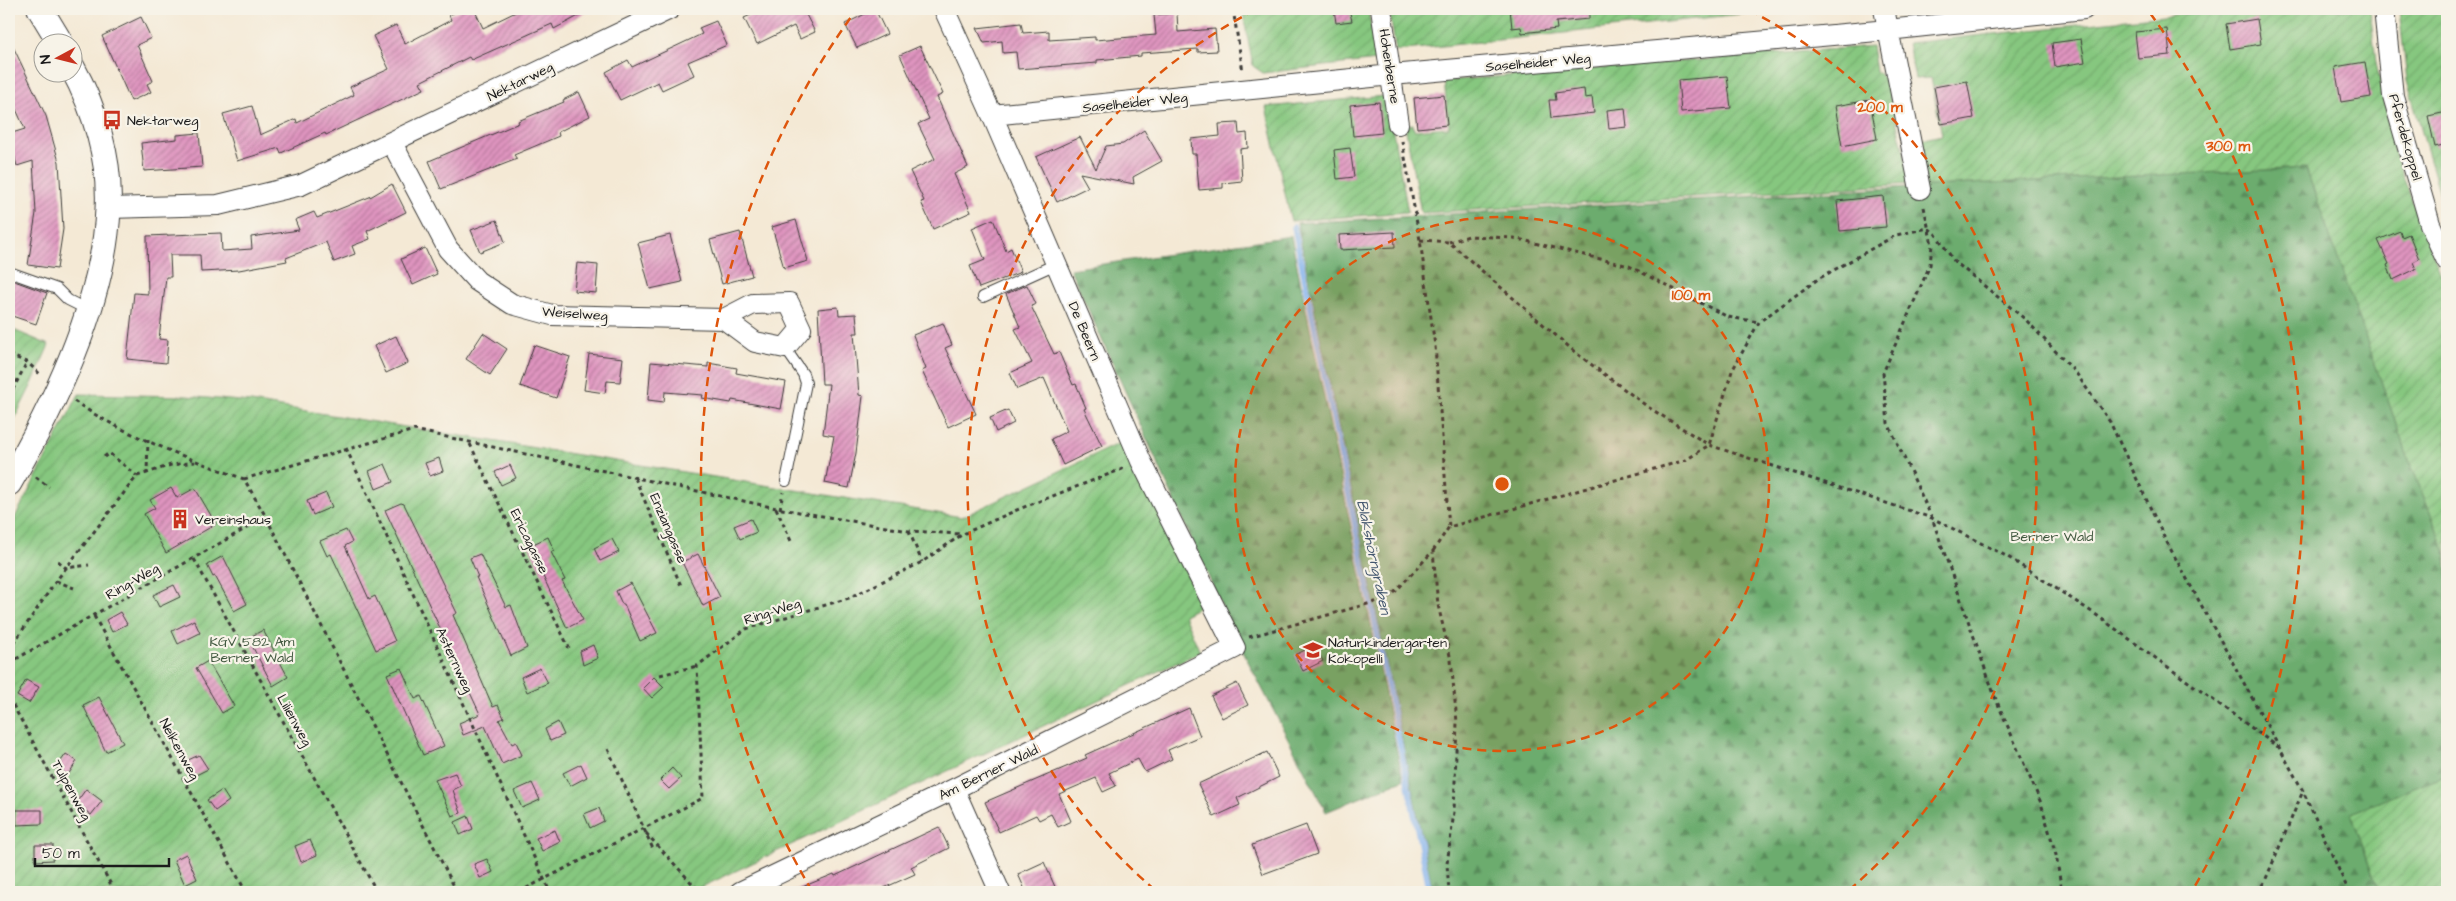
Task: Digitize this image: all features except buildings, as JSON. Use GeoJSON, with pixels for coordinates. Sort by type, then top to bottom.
{"type":"FeatureCollection","features":[{"type":"Feature","properties":{"kind":"street"},"geometry":{"type":"LineString","coordinates":[[40,9],[54,32]]}},
{"type":"Feature","properties":{"kind":"street","name":"Nektarweg"},"geometry":{"type":"LineString","coordinates":[[109,208],[218,205],[301,185],[670,9]]}},
{"type":"Feature","properties":{"kind":"street","name":"De Beern"},"geometry":{"type":"LineString","coordinates":[[944,9],[992,115],[1141,461],[1240,644]]}},
{"type":"Feature","properties":{"kind":"street","name":"Hohenberne"},"geometry":{"type":"LineString","coordinates":[[1381,9],[1398,124]]}},
{"type":"Feature","properties":{"kind":"street"},"geometry":{"type":"LineString","coordinates":[[1884,9],[1920,189]]}},
{"type":"Feature","properties":{"kind":"street","name":"Saselheider Weg"},"geometry":{"type":"LineString","coordinates":[[992,115],[1888,30],[2084,9]]}},
{"type":"Feature","properties":{"kind":"street","name":"Pferdekoppel"},"geometry":{"type":"LineString","coordinates":[[2384,9],[2392,96],[2430,224],[2447,261]]}},
{"type":"Feature","properties":{"kind":"street"},"geometry":{"type":"LineString","coordinates":[[9,483],[56,389],[88,310],[106,238],[109,208],[107,179],[97,128],[78,82]]}},
{"type":"Feature","properties":{"kind":"street","name":"Weiselweg"},"geometry":{"type":"LineString","coordinates":[[392,143],[448,249],[477,281],[512,304],[552,315],[724,319],[754,304],[789,303],[801,329],[785,348]]}},
{"type":"Feature","properties":{"kind":"street"},"geometry":{"type":"LineString","coordinates":[[724,319],[755,342],[785,348]]}},
{"type":"Feature","properties":{"kind":"street","name":"Am Berner Wald"},"geometry":{"type":"LineString","coordinates":[[740,892],[954,789],[1240,644]]}},
{"type":"Feature","properties":{"kind":"street"},"geometry":{"type":"LineString","coordinates":[[954,789],[1000,892]]}},
{"type":"Feature","properties":{"kind":"lane"},"geometry":{"type":"LineString","coordinates":[[983,297],[1056,264]]}},
{"type":"Feature","properties":{"kind":"lane"},"geometry":{"type":"LineString","coordinates":[[9,272],[57,290],[68,300],[88,310]]}},
{"type":"Feature","properties":{"kind":"lane"},"geometry":{"type":"LineString","coordinates":[[785,348],[803,374],[806,383],[786,481]]}},
{"type":"Feature","properties":{"kind":"path"},"geometry":{"type":"LineString","coordinates":[[1233,9],[1246,91]]}},
{"type":"Feature","properties":{"kind":"path"},"geometry":{"type":"LineString","coordinates":[[1240,644],[1382,600],[1393,594],[1433,551],[1449,527],[1435,346],[1420,240],[1398,124]]}},
{"type":"Feature","properties":{"kind":"path"},"geometry":{"type":"LineString","coordinates":[[1920,189],[1932,245],[1930,265],[1883,373],[1888,423],[1932,518],[1994,697],[2041,803],[2056,854],[2062,892]]}},
{"type":"Feature","properties":{"kind":"path"},"geometry":{"type":"LineString","coordinates":[[1449,527],[1686,460],[1709,445],[1732,371],[1759,322],[1818,279],[1896,235],[1928,228],[1935,233],[1954,261],[2026,320],[2076,373],[2110,422],[2164,537],[2303,791],[2349,892]]}},
{"type":"Feature","properties":{"kind":"path"},"geometry":{"type":"LineString","coordinates":[[1420,240],[1449,242],[1469,236],[1514,238],[1629,266],[1728,317],[1759,322]]}},
{"type":"Feature","properties":{"kind":"path"},"geometry":{"type":"LineString","coordinates":[[1449,242],[1576,353],[1648,407],[1709,445],[1932,518],[2008,557],[2095,614],[2278,747]]}},
{"type":"Feature","properties":{"kind":"path"},"geometry":{"type":"LineString","coordinates":[[9,355],[27,362],[56,389],[92,414],[196,462],[244,479],[346,448],[414,430],[470,444],[776,508],[910,531],[962,534]]}},
{"type":"Feature","properties":{"kind":"path"},"geometry":{"type":"LineString","coordinates":[[9,397],[27,362]]}},
{"type":"Feature","properties":{"kind":"path"},"geometry":{"type":"LineString","coordinates":[[147,473],[148,440]]}},
{"type":"Feature","properties":{"kind":"path","name":"Ericagasse"},"geometry":{"type":"LineString","coordinates":[[470,444],[569,648]]}},
{"type":"Feature","properties":{"kind":"path","name":"Asternweg"},"geometry":{"type":"LineString","coordinates":[[346,448],[550,892]]}},
{"type":"Feature","properties":{"kind":"path"},"geometry":{"type":"LineString","coordinates":[[104,457],[109,453],[137,476]]}},
{"type":"Feature","properties":{"kind":"path","name":"Ring-Weg"},"geometry":{"type":"LineString","coordinates":[[697,666],[746,629],[850,598],[922,562],[962,534],[1141,461]]}},
{"type":"Feature","properties":{"kind":"path"},"geometry":{"type":"LineString","coordinates":[[9,650],[56,581],[137,476],[171,465],[196,462]]}},
{"type":"Feature","properties":{"kind":"path","name":"Enziangasse"},"geometry":{"type":"LineString","coordinates":[[635,478],[682,588]]}},
{"type":"Feature","properties":{"kind":"path"},"geometry":{"type":"LineString","coordinates":[[244,479],[266,517],[457,892]]}},
{"type":"Feature","properties":{"kind":"path"},"geometry":{"type":"LineString","coordinates":[[776,508],[791,541]]}},
{"type":"Feature","properties":{"kind":"path","name":"Ring-Weg"},"geometry":{"type":"LineString","coordinates":[[9,663],[266,517]]}},
{"type":"Feature","properties":{"kind":"path"},"geometry":{"type":"LineString","coordinates":[[910,531],[922,562]]}},
{"type":"Feature","properties":{"kind":"path"},"geometry":{"type":"LineString","coordinates":[[1433,551],[1438,605],[1451,660],[1457,722],[1454,812],[1447,864],[1449,892]]}},
{"type":"Feature","properties":{"kind":"path","name":"Lilienweg"},"geometry":{"type":"LineString","coordinates":[[194,559],[377,892]]}},
{"type":"Feature","properties":{"kind":"path"},"geometry":{"type":"LineString","coordinates":[[58,561],[66,568],[89,565]]}},
{"type":"Feature","properties":{"kind":"path"},"geometry":{"type":"LineString","coordinates":[[56,581],[74,588]]}},
{"type":"Feature","properties":{"kind":"path","name":"Nelkenweg"},"geometry":{"type":"LineString","coordinates":[[94,616],[246,892]]}},
{"type":"Feature","properties":{"kind":"path"},"geometry":{"type":"LineString","coordinates":[[519,892],[544,881],[642,828],[703,798],[697,666],[660,674]]}},
{"type":"Feature","properties":{"kind":"path","name":"Tulpenweg"},"geometry":{"type":"LineString","coordinates":[[9,698],[115,892]]}},
{"type":"Feature","properties":{"kind":"path"},"geometry":{"type":"LineString","coordinates":[[608,748],[642,828],[653,849]]}},
{"type":"Feature","properties":{"kind":"path"},"geometry":{"type":"LineString","coordinates":[[2257,892],[2265,881],[2303,791]]}},
{"type":"Feature","properties":{"kind":"path"},"geometry":{"type":"LineString","coordinates":[[642,828],[700,892]]}},
{"type":"Feature","properties":{"kind":"green space"},"geometry":{"type":"Polygon","coordinates":[[[1242,9],[1368,9],[1377,60],[1263,73],[1253,66],[1242,9]]]}},
{"type":"Feature","properties":{"kind":"green space"},"geometry":{"type":"Polygon","coordinates":[[[1389,9],[1788,9],[1396,51],[1389,9]]]}},
{"type":"Feature","properties":{"kind":"green space"},"geometry":{"type":"Polygon","coordinates":[[[2230,9],[2370,9],[2376,62],[2397,161],[2447,290],[2447,555],[2408,457],[2306,168],[1926,186],[1919,140],[1942,135],[1931,78],[1915,79],[1908,43],[2230,9]]]}},
{"type":"Feature","properties":{"kind":"green space"},"geometry":{"type":"Polygon","coordinates":[[[2399,9],[2447,9],[2447,218],[2407,81],[2399,9]]]}},
{"type":"Feature","properties":{"kind":"green space"},"geometry":{"type":"Polygon","coordinates":[[[1872,46],[1876,71],[1886,80],[1912,184],[1421,213],[1405,125],[1413,124],[1414,130],[1449,127],[1444,81],[1872,46]]]}},
{"type":"Feature","properties":{"kind":"green space"},"geometry":{"type":"Polygon","coordinates":[[[1384,96],[1387,99],[1408,212],[1291,221],[1266,107],[1384,96]]]}},
{"type":"Feature","properties":{"kind":"green space","name":"Berner Wald"},"geometry":{"type":"Polygon","coordinates":[[[2306,168],[2408,457],[2447,555],[2447,775],[2351,813],[2379,892],[1433,892],[1297,223],[1926,186],[2306,168]]]}},
{"type":"Feature","properties":{"kind":"green space"},"geometry":{"type":"Polygon","coordinates":[[[1291,236],[1403,780],[1326,812],[1238,642],[1070,269],[1291,236]]]}},
{"type":"Feature","properties":{"kind":"green space"},"geometry":{"type":"Polygon","coordinates":[[[9,328],[49,345],[9,430],[9,328]]]}},
{"type":"Feature","properties":{"kind":"green space","name":"KGV 582 Am Berner Wald"},"geometry":{"type":"Polygon","coordinates":[[[79,394],[186,396],[251,402],[962,517],[1126,440],[1203,605],[1184,615],[1200,652],[691,892],[9,892],[9,529],[79,394]]]}},
{"type":"Feature","properties":{"kind":"green space"},"geometry":{"type":"Polygon","coordinates":[[[2447,775],[2447,892],[2379,892],[2351,813],[2447,775]]]}},
{"type":"Feature","properties":{"kind":"waterway","name":"Blakshörngraben"},"geometry":{"type":"LineString","coordinates":[[1294,227],[1430,892]]}},
{"type":"Feature","properties":{"kind":"place","name":"Nektarweg"},"geometry":{"type":"Point","coordinates":[112,120]}},
{"type":"Feature","properties":{"kind":"place","name":"Vereinshaus"},"geometry":{"type":"Point","coordinates":[180,519]}},
{"type":"Feature","properties":{"kind":"place","name":"Naturkindergarten Kokopelli"},"geometry":{"type":"Point","coordinates":[1313,650]}}]}
